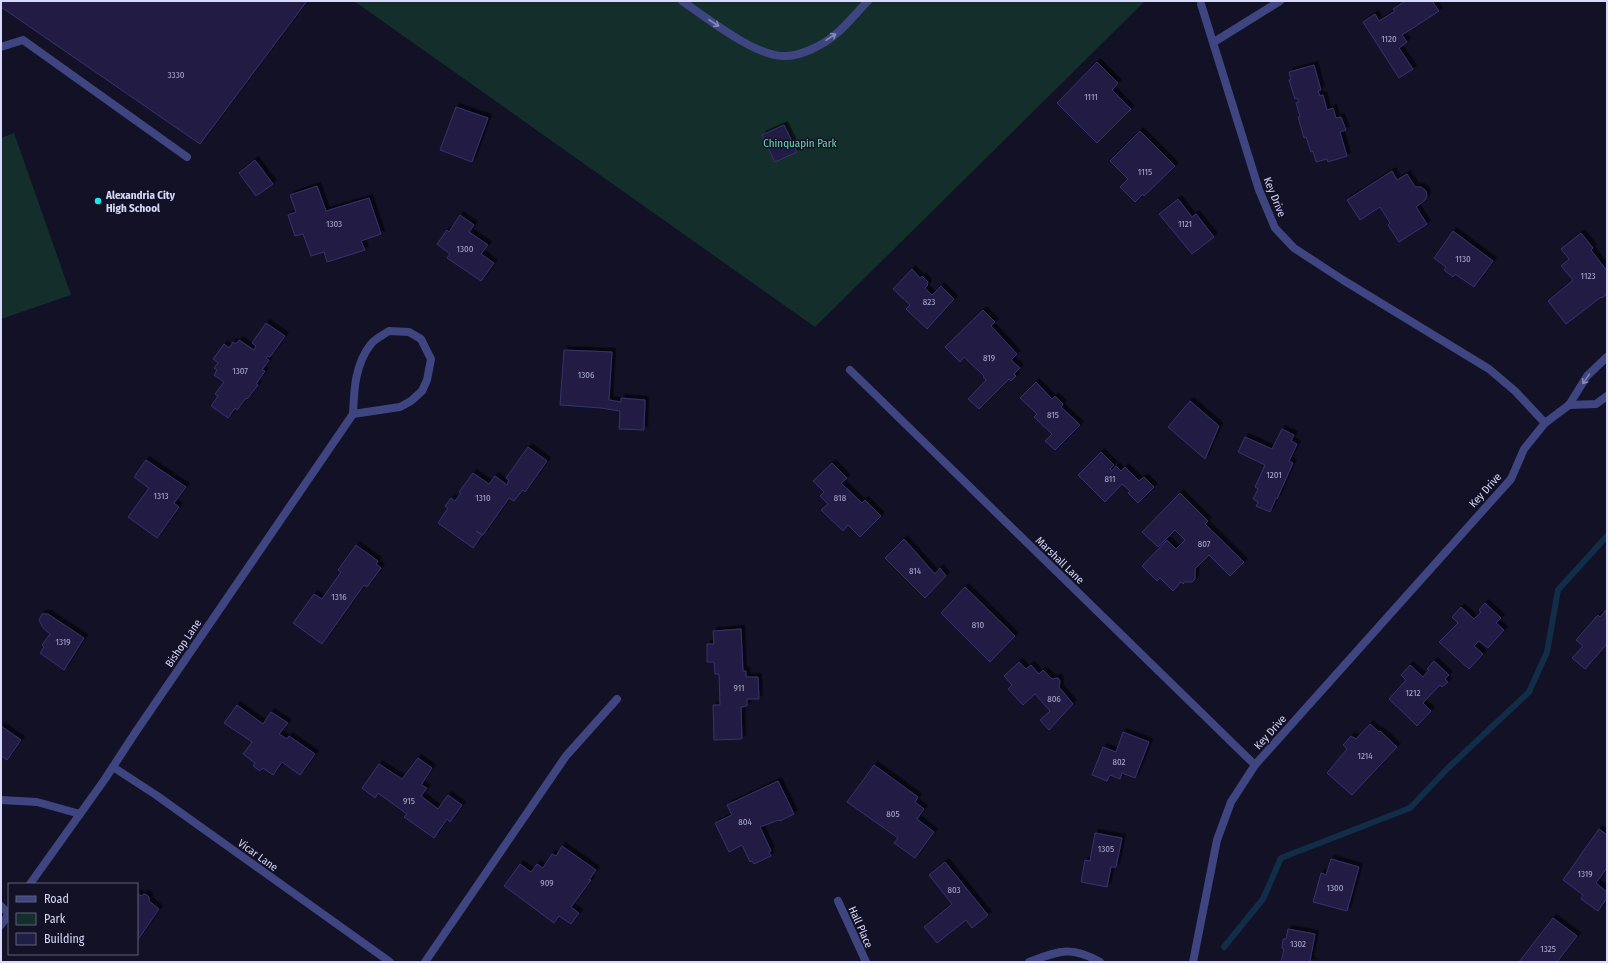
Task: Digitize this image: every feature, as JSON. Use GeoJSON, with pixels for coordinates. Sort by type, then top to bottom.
{"type":"FeatureCollection","features":[{"type":"Feature","properties":{"kind":"street"},"geometry":{"type":"LineString","coordinates":[[682,1],[750,46],[763,52],[784,56],[813,48],[836,34],[868,1]]}},
{"type":"Feature","properties":{"kind":"street"},"geometry":{"type":"LineString","coordinates":[[1214,42],[1280,1]]}},
{"type":"Feature","properties":{"kind":"street","name":"Key Drive"},"geometry":{"type":"LineString","coordinates":[[1193,962],[1218,840],[1231,802],[1255,765],[1511,479],[1524,449],[1546,423],[1516,390],[1489,369],[1359,291],[1294,248],[1275,228],[1259,190],[1201,4]]}},
{"type":"Feature","properties":{"kind":"street"},"geometry":{"type":"LineString","coordinates":[[1,47],[23,40],[187,157]]}},
{"type":"Feature","properties":{"kind":"street"},"geometry":{"type":"LineString","coordinates":[[389,331],[409,332],[421,339],[431,359],[428,380],[422,390],[411,401],[400,407],[353,414],[354,389],[360,363],[371,343],[389,331]]}},
{"type":"Feature","properties":{"kind":"street"},"geometry":{"type":"LineString","coordinates":[[1546,423],[1569,405],[1587,376],[1607,357]]}},
{"type":"Feature","properties":{"kind":"street","name":"Marshall Lane"},"geometry":{"type":"LineString","coordinates":[[850,370],[1255,765]]}},
{"type":"Feature","properties":{"kind":"street"},"geometry":{"type":"LineString","coordinates":[[1569,405],[1596,404],[1607,396]]}},
{"type":"Feature","properties":{"kind":"street","name":"Bishop Lane"},"geometry":{"type":"LineString","coordinates":[[31,883],[113,767],[353,414]]}},
{"type":"Feature","properties":{"kind":"street"},"geometry":{"type":"LineString","coordinates":[[425,962],[566,756],[617,699]]}},
{"type":"Feature","properties":{"kind":"street","name":"Vicar Lane"},"geometry":{"type":"LineString","coordinates":[[113,767],[156,795],[390,962]]}},
{"type":"Feature","properties":{"kind":"street"},"geometry":{"type":"LineString","coordinates":[[1,800],[37,802],[80,814]]}},
{"type":"Feature","properties":{"kind":"street","name":"Hall Place"},"geometry":{"type":"LineString","coordinates":[[838,901],[866,962]]}},
{"type":"Feature","properties":{"kind":"street"},"geometry":{"type":"LineString","coordinates":[[1,925],[8,915]]}},
{"type":"Feature","properties":{"kind":"street"},"geometry":{"type":"LineString","coordinates":[[1029,962],[1056,952],[1069,951],[1083,953],[1100,962]]}},
{"type":"Feature","properties":{"kind":"green space","name":"Chinquapin Park"},"geometry":{"type":"Polygon","coordinates":[[[354,1],[1145,1],[815,327],[354,1]]]}},
{"type":"Feature","properties":{"kind":"green space"},"geometry":{"type":"Polygon","coordinates":[[[14,133],[71,295],[1,319],[1,138],[14,133]]]}},
{"type":"Feature","properties":{"kind":"building"},"geometry":{"type":"Polygon","coordinates":[[[1,1],[307,1],[200,144],[1,7],[1,1]]]}},
{"type":"Feature","properties":{"kind":"building"},"geometry":{"type":"Polygon","coordinates":[[[1405,1],[1432,1],[1439,11],[1402,35],[1407,42],[1399,48],[1413,69],[1399,78],[1363,22],[1375,14],[1379,21],[1395,11],[1393,9],[1405,1]]]}},
{"type":"Feature","properties":{"kind":"building"},"geometry":{"type":"Polygon","coordinates":[[[1097,62],[1118,83],[1112,90],[1131,109],[1097,143],[1057,103],[1097,62]]]}},
{"type":"Feature","properties":{"kind":"building"},"geometry":{"type":"Polygon","coordinates":[[[1314,65],[1321,90],[1318,91],[1320,96],[1323,95],[1327,110],[1333,108],[1336,118],[1341,117],[1346,130],[1340,132],[1347,156],[1328,162],[1327,159],[1316,162],[1313,151],[1311,152],[1306,137],[1304,138],[1296,103],[1299,102],[1297,98],[1295,99],[1289,80],[1291,80],[1289,72],[1314,65]]]}},
{"type":"Feature","properties":{"kind":"building"},"geometry":{"type":"Polygon","coordinates":[[[456,107],[488,118],[472,162],[440,150],[456,107]]]}},
{"type":"Feature","properties":{"kind":"building"},"geometry":{"type":"Polygon","coordinates":[[[784,125],[797,152],[775,162],[762,135],[784,125]]]}},
{"type":"Feature","properties":{"kind":"building"},"geometry":{"type":"Polygon","coordinates":[[[1140,131],[1175,166],[1144,196],[1143,194],[1135,202],[1120,187],[1128,179],[1110,161],[1140,131]]]}},
{"type":"Feature","properties":{"kind":"building"},"geometry":{"type":"Polygon","coordinates":[[[255,160],[273,184],[256,196],[239,173],[255,160]]]}},
{"type":"Feature","properties":{"kind":"building"},"geometry":{"type":"Polygon","coordinates":[[[1392,171],[1397,180],[1407,174],[1415,187],[1421,187],[1426,191],[1427,196],[1425,200],[1416,207],[1427,224],[1399,242],[1388,225],[1390,223],[1380,207],[1360,220],[1347,200],[1392,171]]]}},
{"type":"Feature","properties":{"kind":"building"},"geometry":{"type":"Polygon","coordinates":[[[317,186],[326,211],[369,198],[381,234],[361,241],[365,250],[327,262],[324,252],[311,256],[303,234],[295,236],[288,215],[296,212],[290,195],[317,186]]]}},
{"type":"Feature","properties":{"kind":"building"},"geometry":{"type":"Polygon","coordinates":[[[1178,199],[1192,217],[1196,214],[1214,237],[1192,254],[1159,214],[1178,199]]]}},
{"type":"Feature","properties":{"kind":"building"},"geometry":{"type":"Polygon","coordinates":[[[460,215],[474,225],[469,232],[488,245],[481,254],[494,263],[481,281],[447,258],[450,254],[437,244],[447,230],[449,232],[460,215]]]}},
{"type":"Feature","properties":{"kind":"building"},"geometry":{"type":"Polygon","coordinates":[[[1453,231],[1493,261],[1474,287],[1455,274],[1453,277],[1444,270],[1446,267],[1434,258],[1453,231]]]}},
{"type":"Feature","properties":{"kind":"building"},"geometry":{"type":"Polygon","coordinates":[[[1581,233],[1593,248],[1591,250],[1607,271],[1607,294],[1566,324],[1548,301],[1573,280],[1561,266],[1569,259],[1561,249],[1581,233]]]}},
{"type":"Feature","properties":{"kind":"building"},"geometry":{"type":"Polygon","coordinates":[[[912,269],[920,278],[922,276],[928,282],[928,285],[925,288],[932,295],[941,286],[954,299],[927,329],[906,309],[910,305],[893,289],[912,269]]]}},
{"type":"Feature","properties":{"kind":"building"},"geometry":{"type":"Polygon","coordinates":[[[983,310],[995,322],[991,326],[1017,354],[1011,360],[1020,368],[1014,374],[1016,376],[1011,381],[1009,379],[979,409],[968,399],[986,380],[983,377],[984,376],[964,357],[960,362],[945,347],[983,310]]]}},
{"type":"Feature","properties":{"kind":"building"},"geometry":{"type":"Polygon","coordinates":[[[266,323],[285,336],[270,357],[268,356],[266,358],[269,360],[262,370],[265,371],[256,384],[258,385],[237,410],[235,408],[228,418],[211,406],[218,396],[215,394],[224,382],[214,375],[217,370],[214,368],[218,363],[213,359],[224,344],[229,348],[233,342],[236,344],[239,340],[254,350],[256,346],[252,343],[266,323]]]}},
{"type":"Feature","properties":{"kind":"building"},"geometry":{"type":"Polygon","coordinates":[[[564,350],[612,352],[609,400],[621,402],[621,398],[645,400],[644,430],[619,429],[620,411],[560,405],[564,350]]]}},
{"type":"Feature","properties":{"kind":"building"},"geometry":{"type":"Polygon","coordinates":[[[1036,382],[1052,399],[1055,396],[1063,404],[1061,407],[1080,425],[1055,450],[1045,441],[1052,434],[1034,417],[1037,414],[1020,398],[1036,382]]]}},
{"type":"Feature","properties":{"kind":"building"},"geometry":{"type":"Polygon","coordinates":[[[1190,401],[1219,426],[1205,459],[1168,427],[1190,401]]]}},
{"type":"Feature","properties":{"kind":"building"},"geometry":{"type":"Polygon","coordinates":[[[1282,429],[1294,435],[1291,441],[1297,444],[1289,461],[1293,463],[1270,512],[1256,506],[1258,502],[1253,499],[1258,489],[1255,487],[1265,465],[1238,452],[1245,437],[1272,449],[1282,429]]]}},
{"type":"Feature","properties":{"kind":"building"},"geometry":{"type":"Polygon","coordinates":[[[528,447],[547,461],[525,492],[523,490],[514,501],[509,498],[483,535],[476,531],[482,535],[473,548],[438,523],[448,508],[445,506],[451,498],[455,501],[461,493],[459,492],[473,473],[489,484],[495,476],[507,485],[509,480],[506,478],[528,447]]]}},
{"type":"Feature","properties":{"kind":"building"},"geometry":{"type":"Polygon","coordinates":[[[1101,452],[1114,465],[1110,469],[1112,471],[1116,466],[1121,471],[1125,467],[1139,481],[1144,477],[1154,487],[1138,503],[1128,493],[1130,491],[1122,484],[1105,502],[1078,475],[1101,452]]]}},
{"type":"Feature","properties":{"kind":"building"},"geometry":{"type":"Polygon","coordinates":[[[146,460],[186,487],[174,503],[179,507],[157,538],[128,517],[149,488],[134,477],[146,460]]]}},
{"type":"Feature","properties":{"kind":"building"},"geometry":{"type":"Polygon","coordinates":[[[832,463],[847,478],[841,483],[862,503],[865,500],[881,516],[860,537],[848,525],[843,531],[821,510],[828,504],[820,496],[824,492],[813,481],[832,463]]]}},
{"type":"Feature","properties":{"kind":"building"},"geometry":{"type":"Polygon","coordinates":[[[1180,493],[1208,521],[1205,524],[1244,562],[1230,576],[1209,555],[1195,569],[1195,579],[1192,582],[1184,582],[1183,584],[1181,582],[1173,591],[1160,578],[1157,581],[1142,566],[1167,540],[1176,549],[1185,540],[1175,530],[1158,547],[1142,532],[1180,493]]]}},
{"type":"Feature","properties":{"kind":"building"},"geometry":{"type":"Polygon","coordinates":[[[904,539],[935,574],[940,568],[946,576],[925,598],[885,558],[904,539]]]}},
{"type":"Feature","properties":{"kind":"building"},"geometry":{"type":"Polygon","coordinates":[[[356,545],[378,561],[376,564],[381,568],[367,587],[364,585],[322,644],[293,623],[314,594],[322,599],[341,572],[338,570],[356,545]]]}},
{"type":"Feature","properties":{"kind":"building"},"geometry":{"type":"Polygon","coordinates":[[[965,587],[1015,636],[990,662],[941,613],[965,587]]]}},
{"type":"Feature","properties":{"kind":"building"},"geometry":{"type":"Polygon","coordinates":[[[1485,603],[1501,618],[1496,623],[1504,630],[1488,648],[1479,641],[1474,646],[1483,654],[1469,669],[1439,642],[1458,623],[1452,617],[1461,607],[1474,619],[1481,612],[1479,610],[1485,603]]]}},
{"type":"Feature","properties":{"kind":"building"},"geometry":{"type":"Polygon","coordinates":[[[1606,610],[1607,644],[1585,669],[1572,658],[1583,646],[1576,640],[1598,615],[1600,617],[1606,610]]]}},
{"type":"Feature","properties":{"kind":"building"},"geometry":{"type":"Polygon","coordinates":[[[42,614],[48,614],[84,638],[64,670],[40,653],[44,647],[42,645],[50,634],[43,628],[39,620],[42,614]]]}},
{"type":"Feature","properties":{"kind":"building"},"geometry":{"type":"Polygon","coordinates":[[[741,629],[743,671],[746,671],[746,677],[758,677],[759,699],[747,699],[747,706],[741,707],[742,739],[714,740],[713,705],[720,705],[719,674],[715,674],[714,662],[707,662],[707,644],[714,644],[713,631],[741,629]]]}},
{"type":"Feature","properties":{"kind":"building"},"geometry":{"type":"Polygon","coordinates":[[[1434,661],[1449,675],[1445,679],[1448,682],[1442,687],[1440,685],[1423,703],[1431,711],[1417,726],[1389,699],[1406,680],[1401,675],[1410,665],[1423,677],[1429,670],[1427,669],[1434,661]]]}},
{"type":"Feature","properties":{"kind":"building"},"geometry":{"type":"Polygon","coordinates":[[[1019,662],[1026,669],[1031,665],[1039,674],[1043,670],[1052,679],[1058,678],[1060,681],[1059,687],[1073,704],[1049,730],[1040,720],[1050,711],[1035,694],[1023,705],[1008,689],[1012,685],[1004,676],[1019,662]]]}},
{"type":"Feature","properties":{"kind":"building"},"geometry":{"type":"Polygon","coordinates":[[[237,705],[263,724],[271,712],[288,723],[279,734],[287,739],[289,736],[315,754],[300,775],[282,762],[273,775],[263,768],[260,771],[253,766],[255,763],[243,754],[252,742],[224,723],[237,705]]]}},
{"type":"Feature","properties":{"kind":"building"},"geometry":{"type":"Polygon","coordinates":[[[1370,724],[1397,747],[1352,795],[1327,773],[1347,749],[1343,745],[1351,736],[1356,739],[1370,724]]]}},
{"type":"Feature","properties":{"kind":"building"},"geometry":{"type":"Polygon","coordinates":[[[1,726],[21,740],[7,760],[1,756],[1,726]]]}},
{"type":"Feature","properties":{"kind":"building"},"geometry":{"type":"Polygon","coordinates":[[[1123,732],[1149,742],[1135,778],[1122,773],[1120,779],[1110,775],[1107,781],[1092,775],[1103,747],[1116,752],[1123,732]]]}},
{"type":"Feature","properties":{"kind":"building"},"geometry":{"type":"Polygon","coordinates":[[[418,758],[432,768],[421,785],[427,788],[421,796],[438,809],[448,795],[462,805],[450,822],[447,819],[434,838],[404,817],[407,814],[378,793],[375,798],[362,788],[379,764],[402,779],[418,758]]]}},
{"type":"Feature","properties":{"kind":"building"},"geometry":{"type":"Polygon","coordinates":[[[874,765],[918,797],[915,802],[924,809],[917,819],[934,832],[915,858],[894,843],[898,838],[847,802],[874,765]]]}},
{"type":"Feature","properties":{"kind":"building"},"geometry":{"type":"Polygon","coordinates":[[[778,781],[794,814],[780,821],[779,820],[760,827],[771,851],[769,852],[771,856],[754,864],[752,861],[750,862],[742,845],[729,852],[715,823],[732,815],[727,805],[778,781]]]}},
{"type":"Feature","properties":{"kind":"building"},"geometry":{"type":"Polygon","coordinates":[[[1599,829],[1607,835],[1607,868],[1596,883],[1607,892],[1607,898],[1598,911],[1581,899],[1583,895],[1563,880],[1599,829]]]}},
{"type":"Feature","properties":{"kind":"building"},"geometry":{"type":"Polygon","coordinates":[[[1095,833],[1122,838],[1116,867],[1111,867],[1107,887],[1081,882],[1085,860],[1090,861],[1095,833]]]}},
{"type":"Feature","properties":{"kind":"building"},"geometry":{"type":"Polygon","coordinates":[[[562,846],[596,870],[589,880],[591,880],[571,907],[579,913],[571,924],[559,916],[554,923],[504,886],[520,864],[531,872],[537,864],[543,868],[552,854],[556,856],[562,846]]]}},
{"type":"Feature","properties":{"kind":"building"},"geometry":{"type":"Polygon","coordinates":[[[1331,859],[1359,867],[1347,911],[1313,902],[1321,873],[1326,875],[1331,859]]]}},
{"type":"Feature","properties":{"kind":"building"},"geometry":{"type":"Polygon","coordinates":[[[945,862],[988,915],[972,928],[966,920],[937,943],[924,927],[952,904],[929,875],[945,862]]]}},
{"type":"Feature","properties":{"kind":"building"},"geometry":{"type":"Polygon","coordinates":[[[138,894],[141,896],[144,894],[147,895],[149,897],[149,901],[159,909],[138,940],[138,894]]]}},
{"type":"Feature","properties":{"kind":"building"},"geometry":{"type":"Polygon","coordinates":[[[1553,918],[1577,936],[1557,962],[1519,962],[1553,918]]]}},
{"type":"Feature","properties":{"kind":"building"},"geometry":{"type":"Polygon","coordinates":[[[1288,929],[1315,934],[1310,961],[1314,962],[1281,962],[1284,949],[1282,948],[1283,939],[1286,939],[1288,929]]]}},
{"type":"Feature","properties":{"kind":"waterway"},"geometry":{"type":"LineString","coordinates":[[1224,947],[1263,899],[1281,858],[1410,808],[1448,768],[1529,692],[1547,652],[1558,590],[1607,536]]}},
{"type":"Feature","properties":{"kind":"place","name":"Alexandria City High School"},"geometry":{"type":"Point","coordinates":[98,201]}}]}
